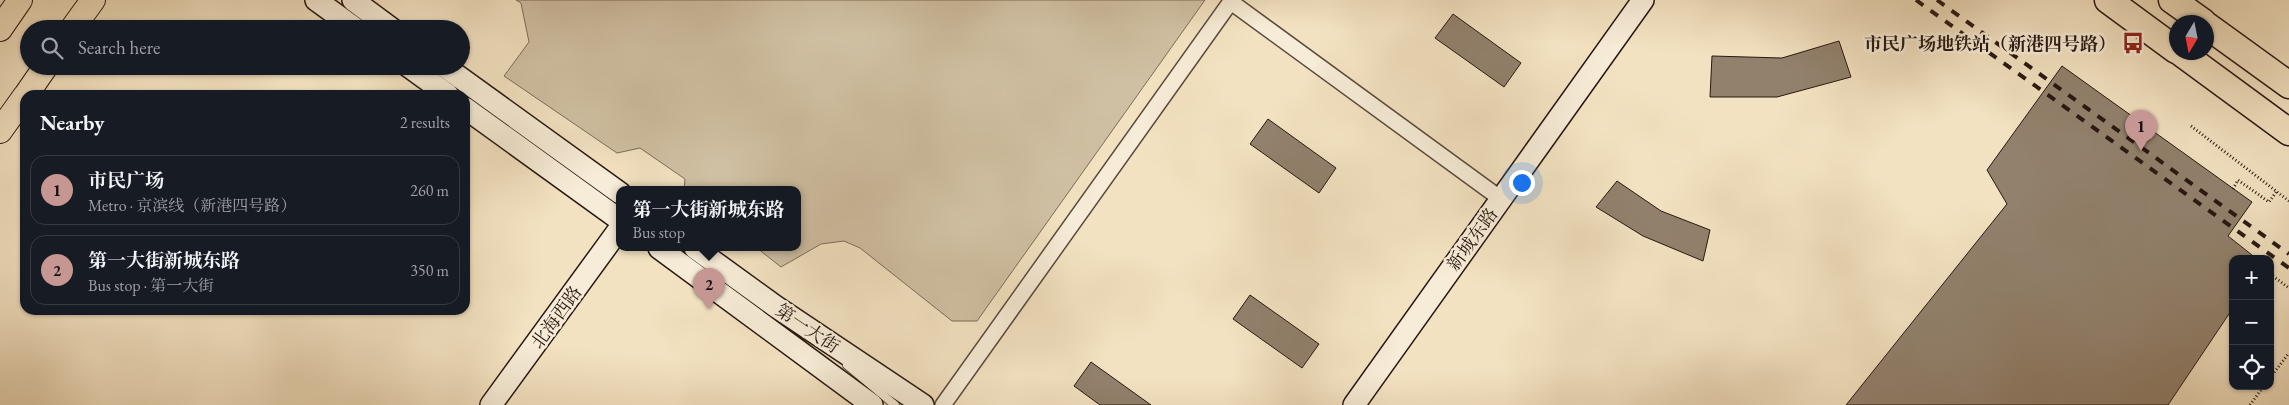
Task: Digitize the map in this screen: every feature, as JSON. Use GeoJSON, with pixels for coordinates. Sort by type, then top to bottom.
{"type":"FeatureCollection","features":[{"type":"Feature","properties":{"kind":"highway"},"geometry":{"type":"LineString","coordinates":[[2108,0],[2169,45]]}},
{"type":"Feature","properties":{"kind":"highway"},"geometry":{"type":"LineString","coordinates":[[2172,0],[2193,15]]}},
{"type":"Feature","properties":{"kind":"highway"},"geometry":{"type":"LineString","coordinates":[[2214,31],[2289,85]]}},
{"type":"Feature","properties":{"kind":"highway"},"geometry":{"type":"LineString","coordinates":[[2191,60],[2289,132]]}},
{"type":"Feature","properties":{"kind":"main road"},"geometry":{"type":"LineString","coordinates":[[0,29],[20,0]]}},
{"type":"Feature","properties":{"kind":"main road"},"geometry":{"type":"LineString","coordinates":[[79,20],[93,0]]}},
{"type":"Feature","properties":{"kind":"main road"},"geometry":{"type":"LineString","coordinates":[[29,90],[39,75]]}},
{"type":"Feature","properties":{"kind":"main road"},"geometry":{"type":"LineString","coordinates":[[0,131],[20,102]]}},
{"type":"Feature","properties":{"kind":"street"},"geometry":{"type":"LineString","coordinates":[[316,0],[344,20]]}},
{"type":"Feature","properties":{"kind":"street"},"geometry":{"type":"LineString","coordinates":[[353,0],[380,20]]}},
{"type":"Feature","properties":{"kind":"street","name":"新城东路"},"geometry":{"type":"LineString","coordinates":[[1354,405],[1625,0]]}},
{"type":"Feature","properties":{"kind":"street","name":"新城东路"},"geometry":{"type":"LineString","coordinates":[[1337,405],[1643,0]]}},
{"type":"Feature","properties":{"kind":"street"},"geometry":{"type":"LineString","coordinates":[[943,405],[1231,1],[1495,195]]}},
{"type":"Feature","properties":{"kind":"street"},"geometry":{"type":"LineString","coordinates":[[420,75],[441,90]]}},
{"type":"Feature","properties":{"kind":"street"},"geometry":{"type":"LineString","coordinates":[[456,75],[616,190]]}},
{"type":"Feature","properties":{"kind":"street"},"geometry":{"type":"LineString","coordinates":[[470,112],[616,217]]}},
{"type":"Feature","properties":{"kind":"street","name":"北海西路"},"geometry":{"type":"LineString","coordinates":[[491,405],[616,233]]}},
{"type":"Feature","properties":{"kind":"street","name":"第一大街"},"geometry":{"type":"LineString","coordinates":[[663,251],[872,405]]}},
{"type":"Feature","properties":{"kind":"street","name":"第一大街"},"geometry":{"type":"LineString","coordinates":[[699,251],[775,306],[923,405]]}},
{"type":"Feature","properties":{"kind":"lane"},"geometry":{"type":"LineString","coordinates":[[775,306],[895,405]]}},
{"type":"Feature","properties":{"kind":"path"},"geometry":{"type":"LineString","coordinates":[[2191,126],[2289,201]]}},
{"type":"Feature","properties":{"kind":"path"},"geometry":{"type":"LineString","coordinates":[[2233,188],[2238,180],[2270,202],[2277,191]]}},
{"type":"Feature","properties":{"kind":"path"},"geometry":{"type":"LineString","coordinates":[[2274,277],[2289,288]]}},
{"type":"Feature","properties":{"kind":"path"},"geometry":{"type":"LineString","coordinates":[[2274,373],[2289,353]]}},
{"type":"Feature","properties":{"kind":"path"},"geometry":{"type":"LineString","coordinates":[[2250,405],[2261,390]]}},
{"type":"Feature","properties":{"kind":"shaded area"},"geometry":{"type":"Polygon","coordinates":[[[516,0],[1205,0],[977,321],[952,321],[860,248],[844,241],[821,244],[781,267],[761,251],[801,251],[801,186],[684,186],[685,179],[640,148],[617,153],[504,76],[529,42],[521,3],[516,0]]]}},
{"type":"Feature","properties":{"kind":"building"},"geometry":{"type":"Polygon","coordinates":[[[1453,14],[1521,63],[1504,87],[1435,38],[1453,14]]]}},
{"type":"Feature","properties":{"kind":"building"},"geometry":{"type":"Polygon","coordinates":[[[1839,41],[1851,77],[1777,97],[1710,97],[1712,56],[1782,58],[1839,41]]]}},
{"type":"Feature","properties":{"kind":"building"},"geometry":{"type":"Polygon","coordinates":[[[2062,66],[2252,202],[2228,236],[2252,255],[2229,255],[2229,314],[2168,405],[1846,405],[2007,204],[1987,170],[2062,66]]]}},
{"type":"Feature","properties":{"kind":"building"},"geometry":{"type":"Polygon","coordinates":[[[1268,119],[1336,168],[1319,193],[1250,144],[1268,119]]]}},
{"type":"Feature","properties":{"kind":"building"},"geometry":{"type":"Polygon","coordinates":[[[1617,181],[1661,211],[1710,230],[1703,261],[1643,236],[1596,207],[1617,181]]]}},
{"type":"Feature","properties":{"kind":"building"},"geometry":{"type":"Polygon","coordinates":[[[1250,295],[1319,344],[1302,368],[1233,319],[1250,295]]]}},
{"type":"Feature","properties":{"kind":"building"},"geometry":{"type":"Polygon","coordinates":[[[1091,362],[1151,405],[1100,405],[1074,386],[1091,362]]]}},
{"type":"Feature","properties":{"kind":"railway"},"geometry":{"type":"LineString","coordinates":[[1916,0],[2289,268]]}},
{"type":"Feature","properties":{"kind":"railway"},"geometry":{"type":"LineString","coordinates":[[1937,0],[2289,254]]}},
{"type":"Feature","properties":{"kind":"place","name":"市民广场地铁站（新港四号路）"},"geometry":{"type":"Point","coordinates":[2133,43]}},
{"type":"Feature","properties":{"kind":"place","name":"市民广场"},"geometry":{"type":"Point","coordinates":[2141,151]}},
{"type":"Feature","properties":{"kind":"place","name":"第一大街新城东路"},"geometry":{"type":"Point","coordinates":[709,309]}}]}
